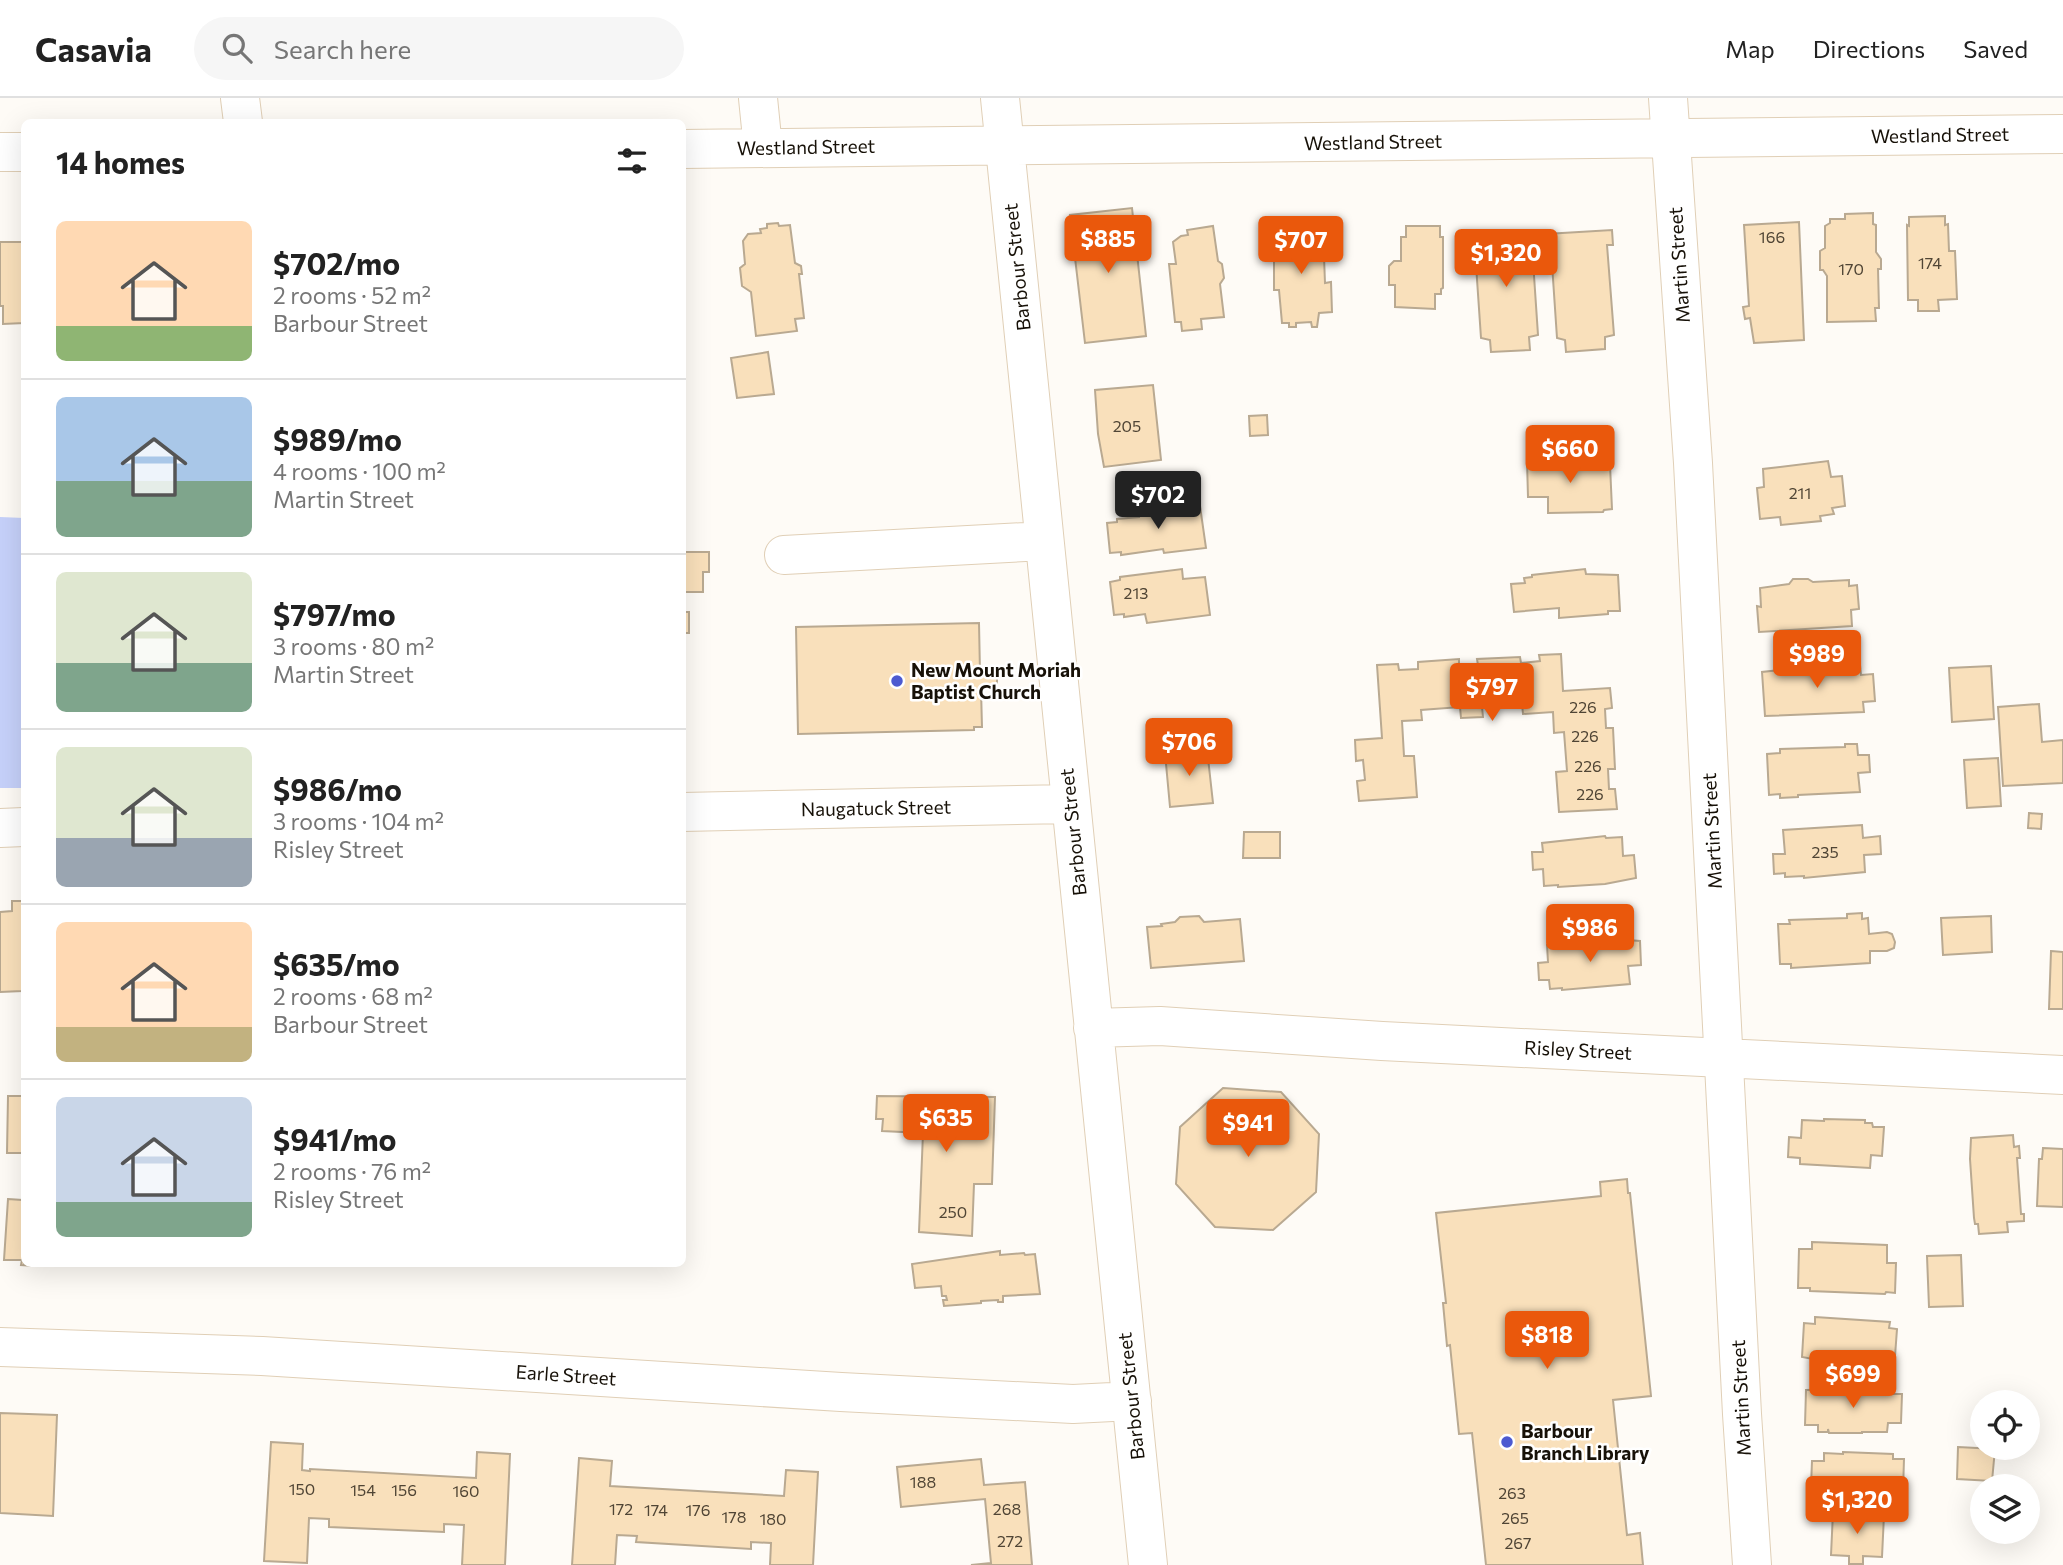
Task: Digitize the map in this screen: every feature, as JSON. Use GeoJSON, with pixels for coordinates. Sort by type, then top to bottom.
{"type":"FeatureCollection","features":[{"type":"Feature","properties":{"kind":"street"},"geometry":{"type":"LineString","coordinates":[[240,98],[243,119]]}},
{"type":"Feature","properties":{"kind":"street"},"geometry":{"type":"LineString","coordinates":[[758,98],[763,148]]}},
{"type":"Feature","properties":{"kind":"street","name":"Barbour Street"},"geometry":{"type":"LineString","coordinates":[[1000,98],[1148,1565]]}},
{"type":"Feature","properties":{"kind":"street","name":"Martin Street"},"geometry":{"type":"LineString","coordinates":[[1668,98],[1693,463],[1752,1565]]}},
{"type":"Feature","properties":{"kind":"street","name":"Westland Street"},"geometry":{"type":"LineString","coordinates":[[686,149],[2063,134]]}},
{"type":"Feature","properties":{"kind":"street"},"geometry":{"type":"LineString","coordinates":[[0,152],[21,152]]}},
{"type":"Feature","properties":{"kind":"street"},"geometry":{"type":"LineString","coordinates":[[784,555],[1044,541]]}},
{"type":"Feature","properties":{"kind":"street","name":"Naugatuck Street"},"geometry":{"type":"LineString","coordinates":[[686,812],[1070,803]]}},
{"type":"Feature","properties":{"kind":"street"},"geometry":{"type":"LineString","coordinates":[[0,828],[21,827]]}},
{"type":"Feature","properties":{"kind":"street","name":"Risley Street"},"geometry":{"type":"LineString","coordinates":[[1093,1028],[1160,1026],[1382,1041],[2063,1075]]}},
{"type":"Feature","properties":{"kind":"street","name":"Earle Street"},"geometry":{"type":"LineString","coordinates":[[0,1347],[276,1357],[1073,1404],[1132,1401]]}},
{"type":"Feature","properties":{"kind":"shaded area"},"geometry":{"type":"Polygon","coordinates":[[[0,517],[21,518],[21,788],[0,788],[0,517]]]}},
{"type":"Feature","properties":{"kind":"building"},"geometry":{"type":"Polygon","coordinates":[[[1132,208],[1146,336],[1085,343],[1070,215],[1132,208]]]}},
{"type":"Feature","properties":{"kind":"building"},"geometry":{"type":"Polygon","coordinates":[[[1873,213],[1876,252],[1881,259],[1881,269],[1878,269],[1879,308],[1875,308],[1876,321],[1827,322],[1827,276],[1820,270],[1820,251],[1825,248],[1825,226],[1830,223],[1830,219],[1845,219],[1845,214],[1873,213]]]}},
{"type":"Feature","properties":{"kind":"building"},"geometry":{"type":"Polygon","coordinates":[[[1945,216],[1949,251],[1955,251],[1957,299],[1938,300],[1939,311],[1918,311],[1918,300],[1908,300],[1909,217],[1945,216]]]}},
{"type":"Feature","properties":{"kind":"building"},"geometry":{"type":"Polygon","coordinates":[[[1799,222],[1804,340],[1754,343],[1750,318],[1745,319],[1743,307],[1749,306],[1744,225],[1799,222]]]}},
{"type":"Feature","properties":{"kind":"building"},"geometry":{"type":"Polygon","coordinates":[[[778,223],[779,226],[790,225],[795,263],[801,266],[802,274],[799,274],[804,318],[795,319],[797,331],[756,336],[751,292],[742,286],[740,268],[745,264],[743,241],[748,234],[761,233],[760,229],[767,228],[767,224],[778,223]]]}},
{"type":"Feature","properties":{"kind":"building"},"geometry":{"type":"Polygon","coordinates":[[[1213,226],[1218,261],[1222,264],[1224,278],[1220,284],[1224,317],[1201,319],[1202,329],[1182,331],[1181,322],[1175,322],[1169,264],[1176,264],[1173,242],[1188,235],[1187,230],[1213,226]]]}},
{"type":"Feature","properties":{"kind":"building"},"geometry":{"type":"Polygon","coordinates":[[[1306,226],[1313,226],[1313,230],[1323,230],[1325,283],[1331,282],[1332,312],[1319,313],[1317,327],[1312,327],[1311,322],[1296,323],[1296,327],[1289,327],[1289,323],[1282,323],[1279,290],[1274,290],[1274,230],[1306,229],[1306,226]]]}},
{"type":"Feature","properties":{"kind":"building"},"geometry":{"type":"Polygon","coordinates":[[[1406,226],[1440,226],[1440,237],[1443,237],[1443,288],[1441,294],[1435,294],[1435,309],[1395,307],[1395,285],[1389,285],[1389,266],[1394,261],[1401,261],[1401,237],[1406,237],[1406,226]]]}},
{"type":"Feature","properties":{"kind":"building"},"geometry":{"type":"Polygon","coordinates":[[[1612,230],[1613,245],[1607,245],[1614,335],[1605,337],[1605,349],[1566,352],[1565,340],[1557,338],[1551,249],[1547,249],[1546,234],[1612,230]]]}},
{"type":"Feature","properties":{"kind":"building"},"geometry":{"type":"Polygon","coordinates":[[[1536,231],[1537,246],[1532,246],[1538,335],[1529,337],[1530,350],[1491,352],[1490,340],[1481,338],[1475,250],[1472,250],[1471,235],[1536,231]]]}},
{"type":"Feature","properties":{"kind":"building"},"geometry":{"type":"Polygon","coordinates":[[[0,242],[21,242],[21,323],[3,324],[3,306],[0,306],[0,242]]]}},
{"type":"Feature","properties":{"kind":"building"},"geometry":{"type":"Polygon","coordinates":[[[768,352],[774,394],[737,398],[731,358],[768,352]]]}},
{"type":"Feature","properties":{"kind":"building"},"geometry":{"type":"Polygon","coordinates":[[[1153,385],[1161,460],[1104,467],[1098,434],[1095,390],[1153,385]]]}},
{"type":"Feature","properties":{"kind":"building"},"geometry":{"type":"Polygon","coordinates":[[[1267,415],[1268,435],[1250,436],[1249,416],[1267,415]]]}},
{"type":"Feature","properties":{"kind":"building"},"geometry":{"type":"Polygon","coordinates":[[[1571,457],[1571,466],[1610,465],[1612,509],[1603,512],[1548,513],[1548,497],[1528,497],[1527,461],[1532,461],[1532,458],[1571,457]]]}},
{"type":"Feature","properties":{"kind":"building"},"geometry":{"type":"Polygon","coordinates":[[[1828,461],[1831,477],[1842,476],[1845,506],[1832,508],[1834,514],[1820,516],[1821,521],[1781,525],[1780,517],[1760,519],[1757,488],[1764,487],[1763,469],[1828,461]]]}},
{"type":"Feature","properties":{"kind":"building"},"geometry":{"type":"Polygon","coordinates":[[[1159,505],[1160,512],[1200,506],[1206,548],[1164,553],[1163,549],[1121,555],[1121,552],[1110,553],[1107,523],[1139,517],[1138,507],[1159,505]]]}},
{"type":"Feature","properties":{"kind":"building"},"geometry":{"type":"Polygon","coordinates":[[[686,552],[709,552],[709,572],[703,572],[703,592],[686,592],[686,552]]]}},
{"type":"Feature","properties":{"kind":"building"},"geometry":{"type":"Polygon","coordinates":[[[1182,569],[1183,579],[1205,577],[1210,615],[1147,623],[1145,614],[1124,617],[1124,614],[1114,615],[1110,582],[1120,580],[1120,577],[1182,569]]]}},
{"type":"Feature","properties":{"kind":"building"},"geometry":{"type":"Polygon","coordinates":[[[1585,569],[1586,574],[1618,575],[1620,611],[1559,618],[1559,608],[1514,612],[1511,584],[1525,583],[1524,578],[1532,575],[1585,569]]]}},
{"type":"Feature","properties":{"kind":"building"},"geometry":{"type":"Polygon","coordinates":[[[1793,579],[1808,579],[1813,582],[1849,580],[1849,586],[1857,585],[1859,609],[1851,610],[1852,626],[1759,632],[1757,606],[1761,607],[1760,588],[1789,584],[1793,579]]]}},
{"type":"Feature","properties":{"kind":"building"},"geometry":{"type":"Polygon","coordinates":[[[686,612],[689,612],[689,633],[686,633],[686,612]]]}},
{"type":"Feature","properties":{"kind":"building","name":"New Mount Moriah Baptist Church"},"geometry":{"type":"Polygon","coordinates":[[[979,623],[980,673],[997,673],[997,689],[981,689],[982,727],[974,727],[974,730],[798,734],[796,627],[979,623]]]}},
{"type":"Feature","properties":{"kind":"building"},"geometry":{"type":"Polygon","coordinates":[[[1561,654],[1563,691],[1610,688],[1612,708],[1605,709],[1606,728],[1613,728],[1615,769],[1608,769],[1609,789],[1615,789],[1617,809],[1559,812],[1556,772],[1567,771],[1564,732],[1554,733],[1553,712],[1523,714],[1522,704],[1482,707],[1483,717],[1461,718],[1460,707],[1421,710],[1422,720],[1402,721],[1404,756],[1414,756],[1417,797],[1359,801],[1357,781],[1365,780],[1363,760],[1356,761],[1355,740],[1382,738],[1377,665],[1398,664],[1399,670],[1418,669],[1418,662],[1459,659],[1459,666],[1478,665],[1477,659],[1520,657],[1521,663],[1540,661],[1539,655],[1561,654]]]}},
{"type":"Feature","properties":{"kind":"building"},"geometry":{"type":"Polygon","coordinates":[[[1816,660],[1822,666],[1860,665],[1861,675],[1873,674],[1875,701],[1863,702],[1864,712],[1765,716],[1762,672],[1797,668],[1802,661],[1816,660]]]}},
{"type":"Feature","properties":{"kind":"building"},"geometry":{"type":"Polygon","coordinates":[[[1991,666],[1994,719],[1952,722],[1949,668],[1991,666]]]}},
{"type":"Feature","properties":{"kind":"building"},"geometry":{"type":"Polygon","coordinates":[[[2039,704],[2042,742],[2063,740],[2063,783],[2003,786],[1998,707],[2039,704]]]}},
{"type":"Feature","properties":{"kind":"building"},"geometry":{"type":"Polygon","coordinates":[[[1845,744],[1857,744],[1858,755],[1869,755],[1870,772],[1858,773],[1860,792],[1780,798],[1780,794],[1769,795],[1767,754],[1780,753],[1780,749],[1845,747],[1845,744]]]}},
{"type":"Feature","properties":{"kind":"building"},"geometry":{"type":"Polygon","coordinates":[[[1207,749],[1213,803],[1170,807],[1165,753],[1207,749]]]}},
{"type":"Feature","properties":{"kind":"building"},"geometry":{"type":"Polygon","coordinates":[[[1998,758],[2001,806],[1967,808],[1964,760],[1998,758]]]}},
{"type":"Feature","properties":{"kind":"building"},"geometry":{"type":"Polygon","coordinates":[[[2029,813],[2042,814],[2041,829],[2028,828],[2029,813]]]}},
{"type":"Feature","properties":{"kind":"building"},"geometry":{"type":"Polygon","coordinates":[[[1862,825],[1863,838],[1880,836],[1881,854],[1864,855],[1865,872],[1804,878],[1785,877],[1785,873],[1774,874],[1773,854],[1785,854],[1783,830],[1862,825]]]}},
{"type":"Feature","properties":{"kind":"building"},"geometry":{"type":"Polygon","coordinates":[[[1244,832],[1280,832],[1280,858],[1243,858],[1244,832]]]}},
{"type":"Feature","properties":{"kind":"building"},"geometry":{"type":"Polygon","coordinates":[[[1605,836],[1622,837],[1623,856],[1634,855],[1636,878],[1605,884],[1544,886],[1543,869],[1533,870],[1532,852],[1543,852],[1542,843],[1605,836]]]}},
{"type":"Feature","properties":{"kind":"building"},"geometry":{"type":"Polygon","coordinates":[[[12,901],[21,901],[21,991],[0,992],[0,912],[12,911],[12,901]]]}},
{"type":"Feature","properties":{"kind":"building"},"geometry":{"type":"Polygon","coordinates":[[[1862,913],[1862,919],[1868,918],[1869,934],[1892,934],[1894,948],[1887,951],[1870,951],[1870,963],[1791,968],[1791,964],[1780,964],[1778,924],[1790,924],[1789,920],[1847,918],[1847,914],[1862,913]]]}},
{"type":"Feature","properties":{"kind":"building"},"geometry":{"type":"Polygon","coordinates":[[[1199,916],[1204,922],[1240,919],[1244,961],[1151,968],[1147,927],[1162,926],[1161,924],[1175,922],[1180,917],[1199,916]]]}},
{"type":"Feature","properties":{"kind":"building"},"geometry":{"type":"Polygon","coordinates":[[[1991,916],[1992,952],[1943,955],[1941,918],[1991,916]]]}},
{"type":"Feature","properties":{"kind":"building"},"geometry":{"type":"Polygon","coordinates":[[[1640,941],[1641,965],[1628,966],[1630,984],[1562,990],[1550,989],[1549,980],[1539,980],[1538,963],[1548,962],[1547,945],[1640,941]]]}},
{"type":"Feature","properties":{"kind":"building"},"geometry":{"type":"Polygon","coordinates":[[[2051,951],[2063,952],[2063,1009],[2049,1009],[2051,951]]]}},
{"type":"Feature","properties":{"kind":"building"},"geometry":{"type":"Polygon","coordinates":[[[1223,1088],[1281,1092],[1319,1134],[1316,1192],[1273,1230],[1215,1227],[1176,1184],[1180,1127],[1223,1088]]]}},
{"type":"Feature","properties":{"kind":"building"},"geometry":{"type":"Polygon","coordinates":[[[8,1096],[21,1096],[21,1153],[7,1153],[8,1096]]]}},
{"type":"Feature","properties":{"kind":"building"},"geometry":{"type":"Polygon","coordinates":[[[877,1096],[995,1097],[992,1184],[974,1184],[972,1236],[919,1232],[923,1133],[882,1131],[883,1119],[876,1119],[877,1096]]]}},
{"type":"Feature","properties":{"kind":"building"},"geometry":{"type":"Polygon","coordinates":[[[1802,1120],[1865,1120],[1865,1123],[1872,1123],[1873,1127],[1884,1127],[1882,1156],[1871,1155],[1870,1168],[1800,1164],[1800,1158],[1788,1157],[1789,1137],[1801,1138],[1802,1120]]]}},
{"type":"Feature","properties":{"kind":"building"},"geometry":{"type":"Polygon","coordinates":[[[2013,1135],[2014,1147],[2019,1146],[2020,1158],[2017,1158],[2021,1214],[2024,1214],[2024,1221],[2007,1222],[2008,1232],[1979,1234],[1974,1218],[1971,1138],[2013,1135]]]}},
{"type":"Feature","properties":{"kind":"building"},"geometry":{"type":"Polygon","coordinates":[[[2043,1148],[2063,1149],[2063,1207],[2037,1206],[2039,1159],[2042,1159],[2043,1148]]]}},
{"type":"Feature","properties":{"kind":"building"},"geometry":{"type":"Polygon","coordinates":[[[1627,1179],[1651,1396],[1613,1400],[1627,1535],[1640,1533],[1643,1565],[1486,1565],[1472,1433],[1459,1434],[1450,1345],[1447,1346],[1443,1303],[1446,1303],[1436,1213],[1601,1196],[1600,1182],[1627,1179]]]}},
{"type":"Feature","properties":{"kind":"building"},"geometry":{"type":"Polygon","coordinates":[[[8,1199],[21,1200],[21,1260],[4,1260],[8,1199]]]}},
{"type":"Feature","properties":{"kind":"building"},"geometry":{"type":"Polygon","coordinates":[[[1812,1242],[1887,1245],[1887,1263],[1896,1263],[1895,1293],[1810,1291],[1810,1288],[1798,1288],[1799,1249],[1812,1249],[1812,1242]]]}},
{"type":"Feature","properties":{"kind":"building"},"geometry":{"type":"Polygon","coordinates":[[[1000,1251],[1000,1255],[1035,1254],[1040,1294],[1003,1296],[1003,1302],[981,1301],[944,1306],[943,1300],[947,1300],[946,1296],[942,1296],[941,1286],[915,1288],[912,1264],[1000,1251]]]}},
{"type":"Feature","properties":{"kind":"building"},"geometry":{"type":"Polygon","coordinates":[[[1961,1255],[1963,1306],[1929,1307],[1927,1256],[1961,1255]]]}},
{"type":"Feature","properties":{"kind":"building"},"geometry":{"type":"Polygon","coordinates":[[[1815,1317],[1890,1322],[1889,1328],[1897,1329],[1895,1356],[1884,1356],[1883,1364],[1864,1366],[1824,1364],[1824,1361],[1802,1357],[1804,1323],[1815,1324],[1815,1317]]]}},
{"type":"Feature","properties":{"kind":"building"},"geometry":{"type":"Polygon","coordinates":[[[1841,1386],[1882,1387],[1881,1391],[1902,1394],[1901,1423],[1888,1423],[1887,1432],[1862,1433],[1829,1433],[1828,1429],[1828,1432],[1818,1432],[1818,1425],[1805,1425],[1806,1390],[1841,1389],[1841,1386]]]}},
{"type":"Feature","properties":{"kind":"building"},"geometry":{"type":"Polygon","coordinates":[[[0,1413],[57,1415],[53,1516],[0,1513],[0,1413]]]}},
{"type":"Feature","properties":{"kind":"building"},"geometry":{"type":"Polygon","coordinates":[[[271,1442],[303,1444],[302,1470],[310,1471],[476,1478],[477,1452],[510,1454],[505,1565],[462,1565],[464,1525],[444,1524],[444,1532],[329,1527],[329,1519],[309,1518],[307,1563],[264,1561],[271,1442]]]}},
{"type":"Feature","properties":{"kind":"building"},"geometry":{"type":"Polygon","coordinates":[[[1958,1447],[1970,1448],[1970,1460],[1994,1460],[1993,1474],[1970,1474],[1970,1480],[1957,1479],[1958,1447]]]}},
{"type":"Feature","properties":{"kind":"building"},"geometry":{"type":"Polygon","coordinates":[[[1824,1453],[1893,1454],[1893,1459],[1904,1459],[1903,1491],[1892,1490],[1892,1498],[1874,1497],[1873,1500],[1832,1498],[1833,1495],[1823,1494],[1823,1487],[1811,1487],[1812,1461],[1824,1461],[1824,1453]]]}},
{"type":"Feature","properties":{"kind":"building"},"geometry":{"type":"Polygon","coordinates":[[[579,1458],[612,1461],[610,1486],[784,1496],[786,1470],[818,1472],[813,1565],[770,1565],[771,1543],[751,1542],[751,1549],[636,1542],[637,1536],[617,1535],[615,1565],[572,1565],[579,1458]]]}},
{"type":"Feature","properties":{"kind":"building"},"geometry":{"type":"Polygon","coordinates":[[[981,1459],[984,1485],[1025,1482],[1032,1565],[971,1565],[991,1563],[985,1499],[901,1507],[897,1467],[981,1459]]]}},
{"type":"Feature","properties":{"kind":"building"},"geometry":{"type":"Polygon","coordinates":[[[1833,1512],[1884,1515],[1882,1557],[1863,1556],[1863,1564],[1849,1564],[1849,1556],[1831,1555],[1833,1512]]]}},
{"type":"Feature","properties":{"kind":"place","name":"New Mount Moriah Baptist Church"},"geometry":{"type":"Point","coordinates":[897,681]}},
{"type":"Feature","properties":{"kind":"place","name":"Barbour Branch Library"},"geometry":{"type":"Point","coordinates":[1507,1442]}}]}
